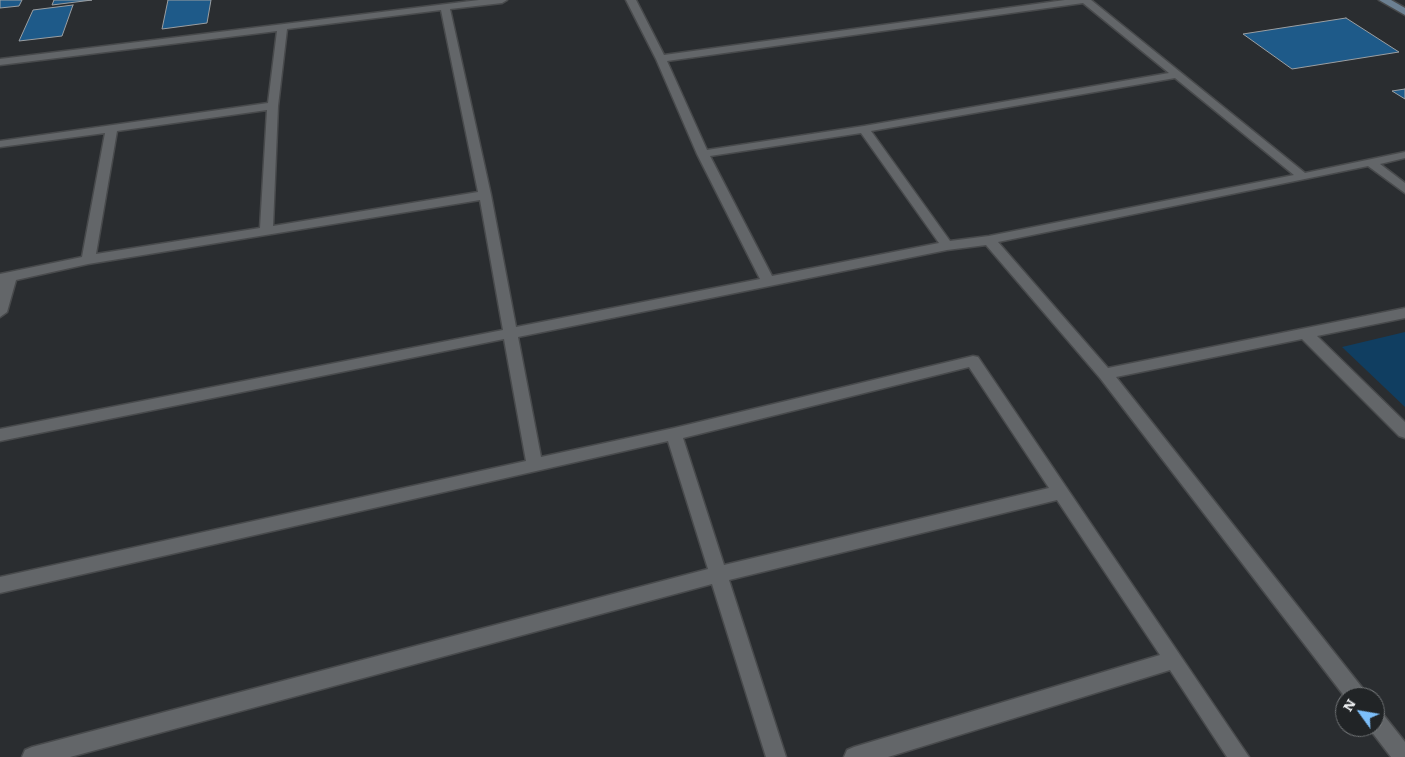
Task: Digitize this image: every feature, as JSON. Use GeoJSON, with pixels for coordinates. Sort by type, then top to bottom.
{"type":"FeatureCollection","features":[{"type":"Feature","properties":{"kind":"main road"},"geometry":{"type":"LineString","coordinates":[[1384,0],[1405,12]]}},
{"type":"Feature","properties":{"kind":"street"},"geometry":{"type":"LineString","coordinates":[[0,62],[282,29],[502,0]]}},
{"type":"Feature","properties":{"kind":"street"},"geometry":{"type":"LineString","coordinates":[[631,0],[661,60],[703,154],[768,281]]}},
{"type":"Feature","properties":{"kind":"street"},"geometry":{"type":"LineString","coordinates":[[661,60],[1085,0],[1304,176]]}},
{"type":"Feature","properties":{"kind":"street"},"geometry":{"type":"LineString","coordinates":[[445,8],[485,195],[535,466]]}},
{"type":"Feature","properties":{"kind":"street"},"geometry":{"type":"LineString","coordinates":[[266,232],[273,106],[282,29]]}},
{"type":"Feature","properties":{"kind":"street"},"geometry":{"type":"LineString","coordinates":[[703,154],[864,129],[1176,75]]}},
{"type":"Feature","properties":{"kind":"street"},"geometry":{"type":"LineString","coordinates":[[0,144],[273,106]]}},
{"type":"Feature","properties":{"kind":"street"},"geometry":{"type":"LineString","coordinates":[[88,260],[112,128]]}},
{"type":"Feature","properties":{"kind":"street"},"geometry":{"type":"LineString","coordinates":[[864,129],[947,246]]}},
{"type":"Feature","properties":{"kind":"street"},"geometry":{"type":"LineString","coordinates":[[0,435],[768,281],[947,246],[990,240],[1405,156]]}},
{"type":"Feature","properties":{"kind":"street"},"geometry":{"type":"LineString","coordinates":[[1371,163],[1405,189]]}},
{"type":"Feature","properties":{"kind":"street"},"geometry":{"type":"LineString","coordinates":[[0,312],[5,278],[88,260],[485,195]]}},
{"type":"Feature","properties":{"kind":"street"},"geometry":{"type":"LineString","coordinates":[[990,240],[1106,374],[1349,687]]}},
{"type":"Feature","properties":{"kind":"street"},"geometry":{"type":"LineString","coordinates":[[1106,374],[1405,313]]}},
{"type":"Feature","properties":{"kind":"street"},"geometry":{"type":"LineString","coordinates":[[1304,334],[1405,432]]}},
{"type":"Feature","properties":{"kind":"street"},"geometry":{"type":"LineString","coordinates":[[0,585],[535,466],[974,361],[1239,757]]}},
{"type":"Feature","properties":{"kind":"street"},"geometry":{"type":"LineString","coordinates":[[674,434],[776,757]]}},
{"type":"Feature","properties":{"kind":"street"},"geometry":{"type":"LineString","coordinates":[[32,757],[719,574],[1061,492]]}},
{"type":"Feature","properties":{"kind":"street"},"geometry":{"type":"LineString","coordinates":[[854,757],[1174,660]]}},
{"type":"Feature","properties":{"kind":"street"},"geometry":{"type":"LineString","coordinates":[[1385,733],[1404,757]]}},
{"type":"Feature","properties":{"kind":"shaded area"},"geometry":{"type":"Polygon","coordinates":[[[1405,332],[1405,407],[1342,347],[1405,332]]]}},
{"type":"Feature","properties":{"kind":"building"},"geometry":{"type":"Polygon","coordinates":[[[0,0],[22,0],[19,6],[0,8],[0,0]]]}},
{"type":"Feature","properties":{"kind":"building"},"geometry":{"type":"Polygon","coordinates":[[[54,0],[92,0],[52,5],[54,0]]]}},
{"type":"Feature","properties":{"kind":"building"},"geometry":{"type":"Polygon","coordinates":[[[168,0],[211,0],[207,23],[162,29],[168,0]]]}},
{"type":"Feature","properties":{"kind":"building"},"geometry":{"type":"Polygon","coordinates":[[[73,5],[62,36],[19,41],[33,10],[73,5]]]}},
{"type":"Feature","properties":{"kind":"building"},"geometry":{"type":"Polygon","coordinates":[[[1346,18],[1399,52],[1292,69],[1243,34],[1346,18]]]}},
{"type":"Feature","properties":{"kind":"building"},"geometry":{"type":"Polygon","coordinates":[[[1405,89],[1405,99],[1392,91],[1405,89]]]}}]}
